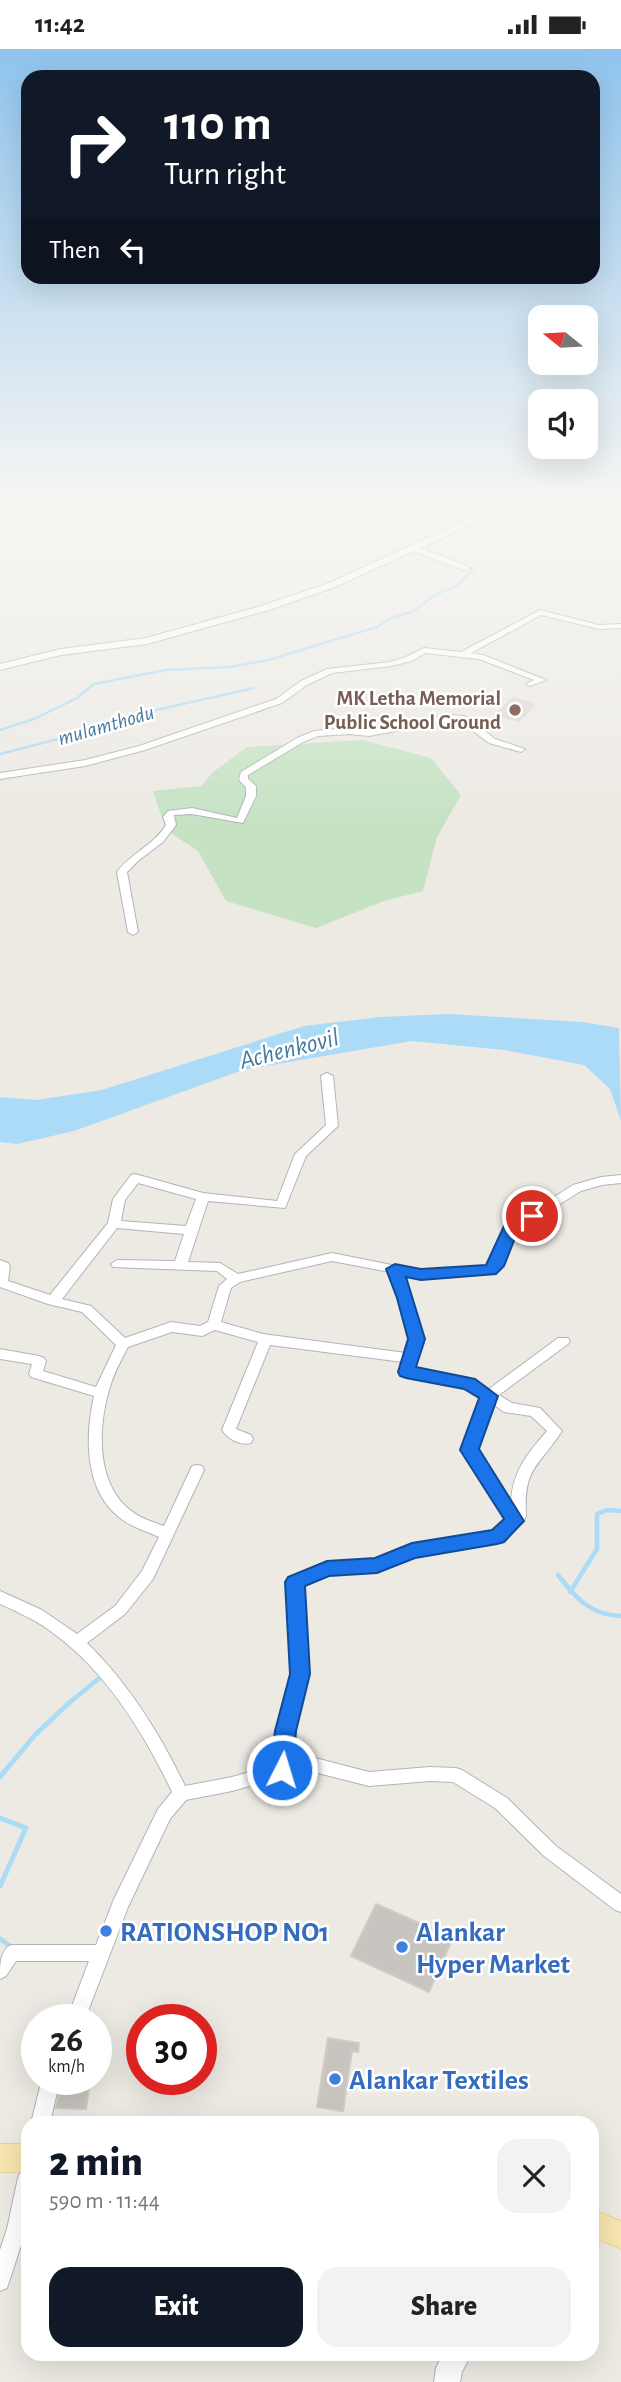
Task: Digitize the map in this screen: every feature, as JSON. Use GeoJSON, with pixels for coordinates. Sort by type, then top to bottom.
{"type":"FeatureCollection","features":[{"type":"Feature","properties":{"kind":"main road"},"geometry":{"type":"LineString","coordinates":[[0,667],[61,652],[147,641],[250,611]]}},
{"type":"Feature","properties":{"kind":"main road"},"geometry":{"type":"LineString","coordinates":[[0,2158],[21,2158]]}},
{"type":"Feature","properties":{"kind":"main road"},"geometry":{"type":"LineString","coordinates":[[599,2226],[621,2235]]}},
{"type":"Feature","properties":{"kind":"street"},"geometry":{"type":"LineString","coordinates":[[464,654],[540,612],[599,627],[621,626]]}},
{"type":"Feature","properties":{"kind":"street"},"geometry":{"type":"LineString","coordinates":[[0,776],[85,763],[170,739],[279,701],[304,683],[330,671],[391,664],[430,649],[480,657],[542,680],[530,684]]}},
{"type":"Feature","properties":{"kind":"street"},"geometry":{"type":"LineString","coordinates":[[133,932],[122,872],[128,862],[156,847],[171,825],[168,817],[172,813],[192,811],[240,821],[251,796],[251,786],[243,780],[244,774],[300,740],[317,733],[369,733],[450,717],[462,718],[492,741],[521,749]]}},
{"type":"Feature","properties":{"kind":"street"},"geometry":{"type":"LineString","coordinates":[[52,1301],[114,1224],[120,1199],[135,1178],[203,1197],[281,1205],[301,1154],[332,1126],[327,1076]]}},
{"type":"Feature","properties":{"kind":"street"},"geometry":{"type":"LineString","coordinates":[[214,1325],[225,1286],[236,1279],[332,1257],[421,1275],[490,1270],[495,1266],[510,1230],[577,1188],[621,1179]]}},
{"type":"Feature","properties":{"kind":"street"},"geometry":{"type":"LineString","coordinates":[[180,1266],[203,1197]]}},
{"type":"Feature","properties":{"kind":"street"},"geometry":{"type":"LineString","coordinates":[[114,1224],[191,1231]]}},
{"type":"Feature","properties":{"kind":"street"},"geometry":{"type":"LineString","coordinates":[[0,1264],[4,1266],[1,1284],[86,1309],[122,1344]]}},
{"type":"Feature","properties":{"kind":"street"},"geometry":{"type":"LineString","coordinates":[[117,1264],[220,1267],[236,1279]]}},
{"type":"Feature","properties":{"kind":"street"},"geometry":{"type":"LineString","coordinates":[[82,2004],[120,1905],[159,1826],[181,1794],[282,1770],[285,1731],[300,1674],[295,1582],[327,1569],[377,1566],[412,1551],[497,1537],[519,1517],[516,1491],[524,1468],[555,1431],[536,1412],[509,1408],[469,1383],[406,1372],[416,1339],[406,1298],[395,1269]]}},
{"type":"Feature","properties":{"kind":"street"},"geometry":{"type":"LineString","coordinates":[[167,1534],[123,1513],[101,1482],[94,1441],[101,1393],[122,1344],[171,1327],[202,1331],[214,1325],[266,1339],[411,1358]]}},
{"type":"Feature","properties":{"kind":"street"},"geometry":{"type":"LineString","coordinates":[[246,1439],[233,1436],[229,1430],[266,1339]]}},
{"type":"Feature","properties":{"kind":"street"},"geometry":{"type":"LineString","coordinates":[[515,1521],[469,1450],[489,1396],[563,1341]]}},
{"type":"Feature","properties":{"kind":"street"},"geometry":{"type":"LineString","coordinates":[[0,1354],[38,1361],[36,1374],[101,1393]]}},
{"type":"Feature","properties":{"kind":"street"},"geometry":{"type":"LineString","coordinates":[[76,1643],[120,1610],[148,1575],[197,1470]]}},
{"type":"Feature","properties":{"kind":"street"},"geometry":{"type":"LineString","coordinates":[[0,1597],[33,1612],[76,1643],[136,1712],[165,1758],[181,1794]]}},
{"type":"Feature","properties":{"kind":"street"},"geometry":{"type":"LineString","coordinates":[[283,1757],[369,1779],[430,1774],[456,1775],[501,1804],[550,1851],[621,1904]]}},
{"type":"Feature","properties":{"kind":"street"},"geometry":{"type":"LineString","coordinates":[[0,1970],[11,1953],[102,1953]]}},
{"type":"Feature","properties":{"kind":"street"},"geometry":{"type":"LineString","coordinates":[[42,2116],[47,2095]]}},
{"type":"Feature","properties":{"kind":"street"},"geometry":{"type":"LineString","coordinates":[[0,2281],[21,2236]]}},
{"type":"Feature","properties":{"kind":"shaded area","name":"MK Letha Memorial Public School Ground"},"geometry":{"type":"Polygon","coordinates":[[[512,697],[532,702],[535,706],[519,722],[494,715],[512,697]]]}},
{"type":"Feature","properties":{"kind":"green space"},"geometry":{"type":"Polygon","coordinates":[[[363,740],[431,758],[461,795],[437,837],[423,891],[384,901],[316,928],[226,901],[198,851],[166,830],[153,791],[201,786],[213,772],[247,747],[363,740]]]}},
{"type":"Feature","properties":{"kind":"water","name":"Achenkovil"},"geometry":{"type":"Polygon","coordinates":[[[449,1014],[582,1022],[619,1028],[621,1121],[610,1089],[584,1065],[504,1050],[412,1041],[243,1070],[74,1131],[17,1144],[0,1142],[0,1097],[36,1100],[102,1090],[304,1026],[380,1017],[449,1014]]]}},
{"type":"Feature","properties":{"kind":"building","name":"Alankar Hyper Market"},"geometry":{"type":"Polygon","coordinates":[[[376,1904],[453,1938],[429,1992],[351,1956],[376,1904]]]}},
{"type":"Feature","properties":{"kind":"building","name":"Alankar Textiles"},"geometry":{"type":"Polygon","coordinates":[[[328,2038],[359,2043],[358,2052],[352,2051],[343,2111],[317,2107],[328,2038]]]}},
{"type":"Feature","properties":{"kind":"building"},"geometry":{"type":"Polygon","coordinates":[[[59,2095],[88,2095],[86,2109],[56,2108],[59,2095]]]}},
{"type":"Feature","properties":{"kind":"waterway"},"geometry":{"type":"LineString","coordinates":[[0,730],[34,719],[77,698],[94,684],[166,670],[229,667],[268,660],[377,627],[391,618],[414,611]]}},
{"type":"Feature","properties":{"kind":"waterway","name":"mulamthodu"},"geometry":{"type":"LineString","coordinates":[[0,754],[85,732],[103,722],[254,688]]}},
{"type":"Feature","properties":{"kind":"waterway"},"geometry":{"type":"LineString","coordinates":[[571,1591],[597,1549],[597,1514],[607,1510],[621,1511]]}},
{"type":"Feature","properties":{"kind":"waterway"},"geometry":{"type":"LineString","coordinates":[[558,1575],[571,1591]]}},
{"type":"Feature","properties":{"kind":"waterway"},"geometry":{"type":"LineString","coordinates":[[571,1591],[592,1609],[621,1616]]}},
{"type":"Feature","properties":{"kind":"waterway"},"geometry":{"type":"LineString","coordinates":[[69,1703],[102,1676]]}},
{"type":"Feature","properties":{"kind":"waterway"},"geometry":{"type":"LineString","coordinates":[[0,1777],[35,1735],[71,1701]]}},
{"type":"Feature","properties":{"kind":"waterway"},"geometry":{"type":"LineString","coordinates":[[0,1818],[26,1828],[0,1886]]}},
{"type":"Feature","properties":{"kind":"waterway"},"geometry":{"type":"LineString","coordinates":[[0,1939],[13,1948]]}},
{"type":"Feature","properties":{"kind":"place","name":"MK Letha Memorial Public School Ground"},"geometry":{"type":"Point","coordinates":[515,710]}},
{"type":"Feature","properties":{"kind":"place","name":"RATIONSHOP NO1"},"geometry":{"type":"Point","coordinates":[106,1931]}},
{"type":"Feature","properties":{"kind":"place","name":"Alankar Hyper Market"},"geometry":{"type":"Point","coordinates":[402,1947]}},
{"type":"Feature","properties":{"kind":"place","name":"Alankar Textiles"},"geometry":{"type":"Point","coordinates":[335,2079]}},
{"type":"Feature","properties":{"kind":"route"},"geometry":{"type":"LineString","coordinates":[[282,1770],[285,1731],[300,1674],[295,1582],[327,1569],[377,1566],[412,1551],[497,1537],[515,1521],[469,1450],[489,1396],[469,1383],[406,1372],[416,1339],[406,1298],[395,1269],[421,1275],[490,1270],[495,1266],[510,1230],[532,1216]]}}]}
